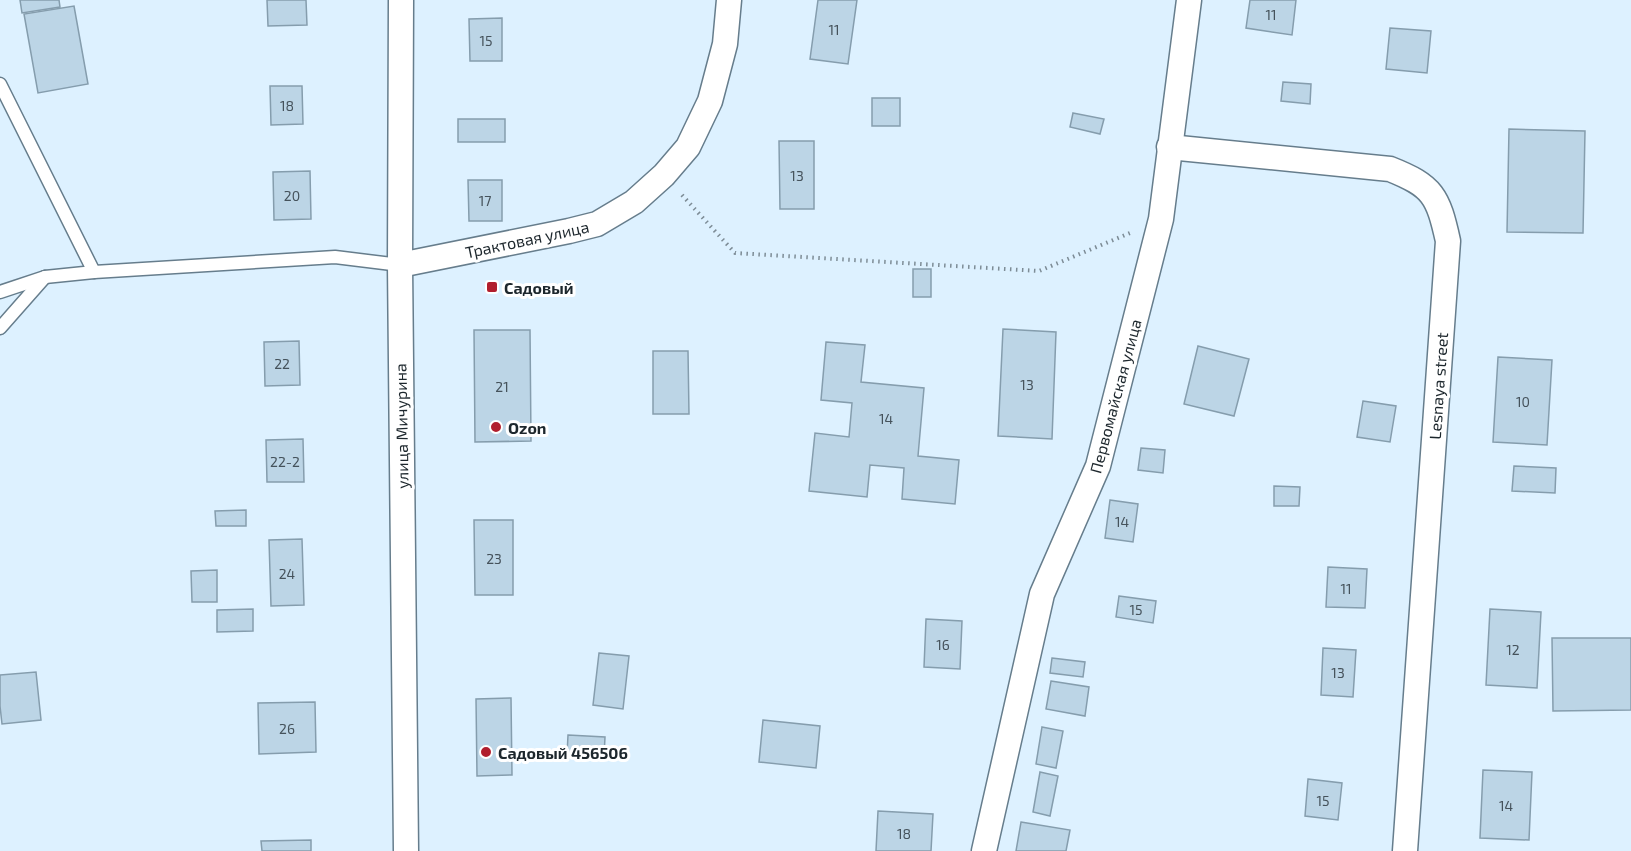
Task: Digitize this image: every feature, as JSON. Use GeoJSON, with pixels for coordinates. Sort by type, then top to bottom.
{"type":"FeatureCollection","features":[{"type":"Feature","properties":{"kind":"street","name":"улица Мичурина"},"geometry":{"type":"LineString","coordinates":[[401,0],[400,265],[406,851]]}},
{"type":"Feature","properties":{"kind":"street","name":"Трактовая улица"},"geometry":{"type":"LineString","coordinates":[[400,265],[597,224],[634,202],[664,175],[688,147],[710,101],[724,44],[729,0]]}},
{"type":"Feature","properties":{"kind":"street","name":"Первомайская улица"},"geometry":{"type":"LineString","coordinates":[[984,851],[1042,594],[1098,466],[1161,219],[1189,0]]}},
{"type":"Feature","properties":{"kind":"street","name":"Lesnaya street"},"geometry":{"type":"LineString","coordinates":[[1169,147],[1390,169],[1413,178],[1431,193],[1442,214],[1448,241],[1404,851]]}},
{"type":"Feature","properties":{"kind":"lane"},"geometry":{"type":"LineString","coordinates":[[0,84],[94,272]]}},
{"type":"Feature","properties":{"kind":"lane"},"geometry":{"type":"LineString","coordinates":[[0,292],[45,277],[94,272],[334,257],[400,265]]}},
{"type":"Feature","properties":{"kind":"lane"},"geometry":{"type":"LineString","coordinates":[[0,328],[45,277]]}},
{"type":"Feature","properties":{"kind":"path"},"geometry":{"type":"LineString","coordinates":[[664,175],[735,253],[1039,271],[1161,219]]}},
{"type":"Feature","properties":{"kind":"building"},"geometry":{"type":"Polygon","coordinates":[[[20,0],[59,0],[60,7],[22,13],[20,0]]]}},
{"type":"Feature","properties":{"kind":"building"},"geometry":{"type":"Polygon","coordinates":[[[267,0],[306,0],[307,25],[268,26],[267,0]]]}},
{"type":"Feature","properties":{"kind":"building"},"geometry":{"type":"Polygon","coordinates":[[[818,0],[857,0],[848,64],[810,59],[818,0]]]}},
{"type":"Feature","properties":{"kind":"building"},"geometry":{"type":"Polygon","coordinates":[[[1250,0],[1296,0],[1292,35],[1246,28],[1250,0]]]}},
{"type":"Feature","properties":{"kind":"building"},"geometry":{"type":"Polygon","coordinates":[[[74,6],[88,84],[38,93],[24,14],[74,6]]]}},
{"type":"Feature","properties":{"kind":"building"},"geometry":{"type":"Polygon","coordinates":[[[502,18],[502,61],[470,61],[469,19],[502,18]]]}},
{"type":"Feature","properties":{"kind":"building"},"geometry":{"type":"Polygon","coordinates":[[[1390,28],[1431,31],[1427,73],[1386,69],[1390,28]]]}},
{"type":"Feature","properties":{"kind":"building"},"geometry":{"type":"Polygon","coordinates":[[[1283,82],[1311,84],[1310,104],[1281,101],[1283,82]]]}},
{"type":"Feature","properties":{"kind":"building"},"geometry":{"type":"Polygon","coordinates":[[[270,86],[302,86],[303,124],[271,125],[270,86]]]}},
{"type":"Feature","properties":{"kind":"building"},"geometry":{"type":"Polygon","coordinates":[[[872,98],[900,98],[900,126],[872,126],[872,98]]]}},
{"type":"Feature","properties":{"kind":"building"},"geometry":{"type":"Polygon","coordinates":[[[1073,113],[1104,119],[1100,134],[1070,127],[1073,113]]]}},
{"type":"Feature","properties":{"kind":"building"},"geometry":{"type":"Polygon","coordinates":[[[458,119],[505,119],[505,142],[458,142],[458,119]]]}},
{"type":"Feature","properties":{"kind":"building"},"geometry":{"type":"Polygon","coordinates":[[[1509,129],[1585,131],[1583,233],[1507,232],[1509,129]]]}},
{"type":"Feature","properties":{"kind":"building"},"geometry":{"type":"Polygon","coordinates":[[[779,141],[814,141],[814,209],[780,209],[779,141]]]}},
{"type":"Feature","properties":{"kind":"building"},"geometry":{"type":"Polygon","coordinates":[[[310,171],[311,219],[274,220],[273,172],[310,171]]]}},
{"type":"Feature","properties":{"kind":"building"},"geometry":{"type":"Polygon","coordinates":[[[468,180],[502,180],[502,221],[469,221],[468,180]]]}},
{"type":"Feature","properties":{"kind":"building"},"geometry":{"type":"Polygon","coordinates":[[[913,269],[931,269],[931,297],[913,297],[913,269]]]}},
{"type":"Feature","properties":{"kind":"building"},"geometry":{"type":"Polygon","coordinates":[[[1003,329],[1056,332],[1052,439],[998,436],[1003,329]]]}},
{"type":"Feature","properties":{"kind":"building"},"geometry":{"type":"Polygon","coordinates":[[[474,330],[530,330],[531,441],[475,442],[474,330]]]}},
{"type":"Feature","properties":{"kind":"building"},"geometry":{"type":"Polygon","coordinates":[[[299,341],[300,385],[265,386],[264,342],[299,341]]]}},
{"type":"Feature","properties":{"kind":"building"},"geometry":{"type":"Polygon","coordinates":[[[826,342],[865,345],[861,382],[924,388],[918,456],[959,460],[955,504],[902,499],[904,468],[870,465],[867,497],[809,491],[815,433],[849,437],[852,403],[821,400],[826,342]]]}},
{"type":"Feature","properties":{"kind":"building"},"geometry":{"type":"Polygon","coordinates":[[[1198,346],[1249,359],[1234,416],[1184,404],[1198,346]]]}},
{"type":"Feature","properties":{"kind":"building"},"geometry":{"type":"Polygon","coordinates":[[[653,351],[688,351],[689,414],[653,414],[653,351]]]}},
{"type":"Feature","properties":{"kind":"building"},"geometry":{"type":"Polygon","coordinates":[[[1498,357],[1552,360],[1547,445],[1493,442],[1498,357]]]}},
{"type":"Feature","properties":{"kind":"building"},"geometry":{"type":"Polygon","coordinates":[[[1363,401],[1396,406],[1390,442],[1357,437],[1363,401]]]}},
{"type":"Feature","properties":{"kind":"building"},"geometry":{"type":"Polygon","coordinates":[[[303,439],[304,482],[267,482],[266,440],[303,439]]]}},
{"type":"Feature","properties":{"kind":"building"},"geometry":{"type":"Polygon","coordinates":[[[1141,448],[1165,450],[1163,473],[1138,470],[1141,448]]]}},
{"type":"Feature","properties":{"kind":"building"},"geometry":{"type":"Polygon","coordinates":[[[1514,466],[1556,468],[1555,493],[1512,491],[1514,466]]]}},
{"type":"Feature","properties":{"kind":"building"},"geometry":{"type":"Polygon","coordinates":[[[1274,486],[1300,487],[1299,506],[1274,506],[1274,486]]]}},
{"type":"Feature","properties":{"kind":"building"},"geometry":{"type":"Polygon","coordinates":[[[1110,500],[1138,504],[1133,542],[1105,538],[1110,500]]]}},
{"type":"Feature","properties":{"kind":"building"},"geometry":{"type":"Polygon","coordinates":[[[246,510],[246,526],[216,526],[215,511],[246,510]]]}},
{"type":"Feature","properties":{"kind":"building"},"geometry":{"type":"Polygon","coordinates":[[[474,520],[513,520],[513,595],[475,595],[474,520]]]}},
{"type":"Feature","properties":{"kind":"building"},"geometry":{"type":"Polygon","coordinates":[[[302,539],[304,605],[271,606],[269,540],[302,539]]]}},
{"type":"Feature","properties":{"kind":"building"},"geometry":{"type":"Polygon","coordinates":[[[1328,567],[1367,569],[1365,608],[1326,607],[1328,567]]]}},
{"type":"Feature","properties":{"kind":"building"},"geometry":{"type":"Polygon","coordinates":[[[217,570],[217,602],[192,602],[191,571],[217,570]]]}},
{"type":"Feature","properties":{"kind":"building"},"geometry":{"type":"Polygon","coordinates":[[[1119,596],[1156,601],[1153,623],[1116,617],[1119,596]]]}},
{"type":"Feature","properties":{"kind":"building"},"geometry":{"type":"Polygon","coordinates":[[[253,609],[253,631],[217,632],[217,610],[253,609]]]}},
{"type":"Feature","properties":{"kind":"building"},"geometry":{"type":"Polygon","coordinates":[[[1490,609],[1541,612],[1537,688],[1486,685],[1490,609]]]}},
{"type":"Feature","properties":{"kind":"building"},"geometry":{"type":"Polygon","coordinates":[[[926,619],[962,621],[960,669],[924,667],[926,619]]]}},
{"type":"Feature","properties":{"kind":"building"},"geometry":{"type":"Polygon","coordinates":[[[1552,638],[1631,638],[1631,710],[1553,711],[1552,638]]]}},
{"type":"Feature","properties":{"kind":"building"},"geometry":{"type":"Polygon","coordinates":[[[1323,648],[1356,650],[1353,697],[1321,695],[1323,648]]]}},
{"type":"Feature","properties":{"kind":"building"},"geometry":{"type":"Polygon","coordinates":[[[599,653],[629,656],[623,709],[593,705],[599,653]]]}},
{"type":"Feature","properties":{"kind":"building"},"geometry":{"type":"Polygon","coordinates":[[[1052,658],[1085,662],[1083,677],[1050,673],[1052,658]]]}},
{"type":"Feature","properties":{"kind":"building"},"geometry":{"type":"Polygon","coordinates":[[[36,672],[41,720],[2,724],[0,675],[36,672]]]}},
{"type":"Feature","properties":{"kind":"building"},"geometry":{"type":"Polygon","coordinates":[[[1051,681],[1089,687],[1085,716],[1046,709],[1051,681]]]}},
{"type":"Feature","properties":{"kind":"building"},"geometry":{"type":"Polygon","coordinates":[[[511,698],[512,775],[477,776],[476,699],[511,698]]]}},
{"type":"Feature","properties":{"kind":"building"},"geometry":{"type":"Polygon","coordinates":[[[315,702],[316,752],[259,754],[258,703],[315,702]]]}},
{"type":"Feature","properties":{"kind":"building"},"geometry":{"type":"Polygon","coordinates":[[[763,720],[820,726],[816,768],[759,762],[763,720]]]}},
{"type":"Feature","properties":{"kind":"building"},"geometry":{"type":"Polygon","coordinates":[[[1042,727],[1063,731],[1056,768],[1036,764],[1042,727]]]}},
{"type":"Feature","properties":{"kind":"building"},"geometry":{"type":"Polygon","coordinates":[[[568,735],[605,737],[604,757],[567,755],[568,735]]]}},
{"type":"Feature","properties":{"kind":"building"},"geometry":{"type":"Polygon","coordinates":[[[1483,770],[1532,772],[1529,840],[1480,838],[1483,770]]]}},
{"type":"Feature","properties":{"kind":"building"},"geometry":{"type":"Polygon","coordinates":[[[1040,772],[1058,776],[1050,816],[1033,812],[1040,772]]]}},
{"type":"Feature","properties":{"kind":"building"},"geometry":{"type":"Polygon","coordinates":[[[1308,779],[1342,783],[1338,820],[1305,816],[1308,779]]]}},
{"type":"Feature","properties":{"kind":"building"},"geometry":{"type":"Polygon","coordinates":[[[878,811],[933,814],[931,851],[876,851],[878,811]]]}},
{"type":"Feature","properties":{"kind":"building"},"geometry":{"type":"Polygon","coordinates":[[[1021,822],[1070,830],[1066,851],[1016,851],[1021,822]]]}},
{"type":"Feature","properties":{"kind":"building"},"geometry":{"type":"Polygon","coordinates":[[[311,840],[311,851],[262,851],[261,841],[311,840]]]}},
{"type":"Feature","properties":{"kind":"place","name":"Садовый"},"geometry":{"type":"Point","coordinates":[492,287]}},
{"type":"Feature","properties":{"kind":"place","name":"Ozon"},"geometry":{"type":"Point","coordinates":[496,427]}},
{"type":"Feature","properties":{"kind":"place","name":"Садовый 456506"},"geometry":{"type":"Point","coordinates":[486,752]}}]}
